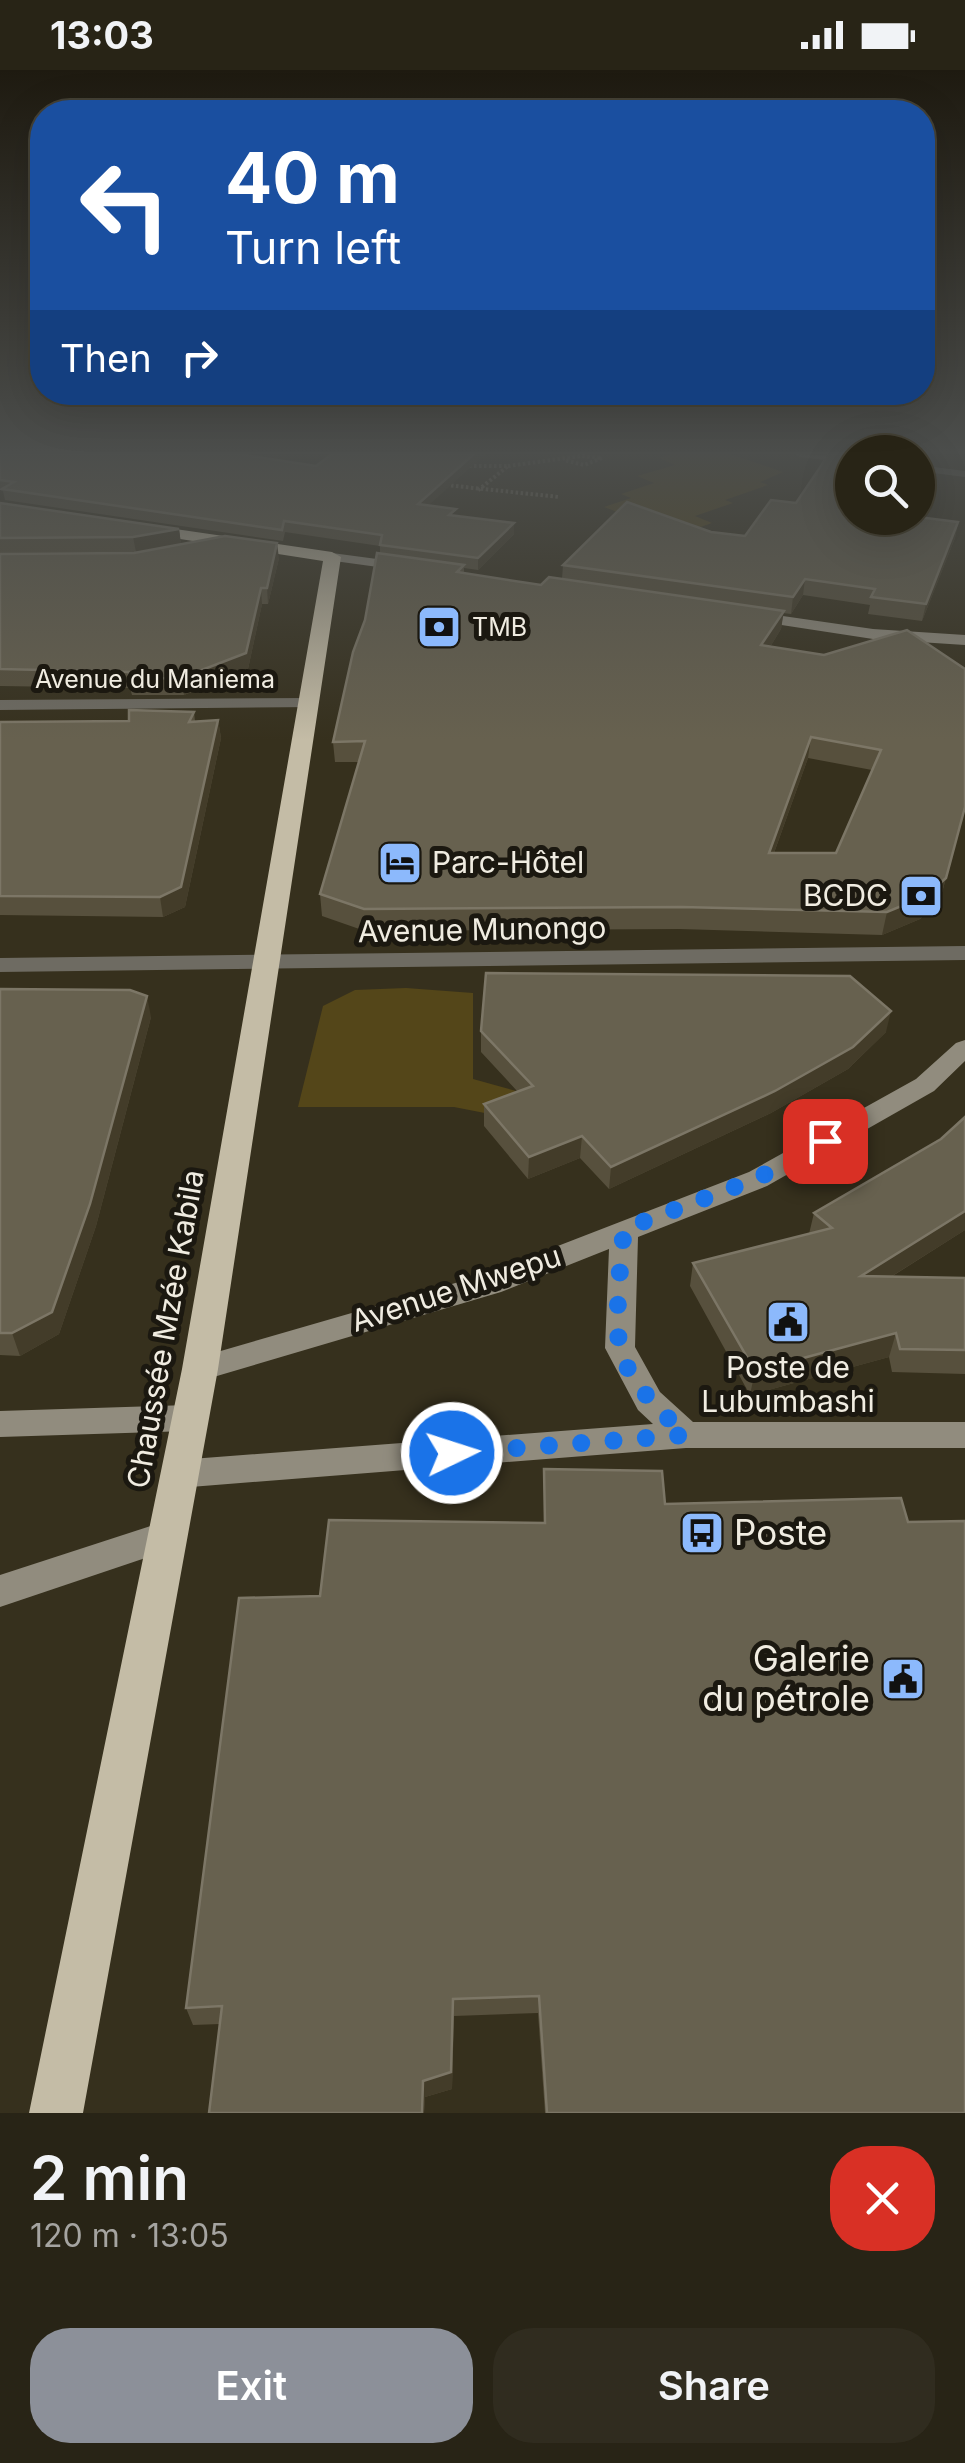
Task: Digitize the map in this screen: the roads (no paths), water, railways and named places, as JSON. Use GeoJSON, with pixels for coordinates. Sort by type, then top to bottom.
{"type":"FeatureCollection","features":[{"type":"Feature","properties":{"kind":"highway"},"geometry":{"type":"LineString","coordinates":[[283,549],[332,556]]}},
{"type":"Feature","properties":{"kind":"highway","name":"Chaussée Mzée Kabila"},"geometry":{"type":"LineString","coordinates":[[56,2113],[200,1369],[332,556]]}},
{"type":"Feature","properties":{"kind":"main road"},"geometry":{"type":"LineString","coordinates":[[332,556],[429,570]]}},
{"type":"Feature","properties":{"kind":"main road"},"geometry":{"type":"LineString","coordinates":[[738,614],[873,634],[965,640]]}},
{"type":"Feature","properties":{"kind":"main road"},"geometry":{"type":"LineString","coordinates":[[873,634],[965,656]]}},
{"type":"Feature","properties":{"kind":"main road","name":"Avenue Mwepu"},"geometry":{"type":"LineString","coordinates":[[200,1369],[491,1284],[758,1178],[925,1085],[965,1048]]}},
{"type":"Feature","properties":{"kind":"main road"},"geometry":{"type":"LineString","coordinates":[[624,1229],[620,1348],[649,1401],[686,1435]]}},
{"type":"Feature","properties":{"kind":"main road"},"geometry":{"type":"LineString","coordinates":[[0,1424],[188,1418]]}},
{"type":"Feature","properties":{"kind":"main road"},"geometry":{"type":"LineString","coordinates":[[178,1474],[686,1435],[965,1435]]}},
{"type":"Feature","properties":{"kind":"main road"},"geometry":{"type":"LineString","coordinates":[[0,1591],[166,1536]]}},
{"type":"Feature","properties":{"kind":"street"},"geometry":{"type":"LineString","coordinates":[[179,554],[199,549]]}},
{"type":"Feature","properties":{"kind":"street","name":"Avenue du Maniema"},"geometry":{"type":"LineString","coordinates":[[0,705],[310,703]]}},
{"type":"Feature","properties":{"kind":"street","name":"Avenue Munongo"},"geometry":{"type":"LineString","coordinates":[[0,965],[965,952]]}},
{"type":"Feature","properties":{"kind":"place","name":"TMB"},"geometry":{"type":"Point","coordinates":[439,627]}},
{"type":"Feature","properties":{"kind":"place","name":"Parc-Hôtel"},"geometry":{"type":"Point","coordinates":[400,863]}},
{"type":"Feature","properties":{"kind":"place","name":"BCDC"},"geometry":{"type":"Point","coordinates":[921,896]}},
{"type":"Feature","properties":{"kind":"place","name":"Poste de Lubumbashi"},"geometry":{"type":"Point","coordinates":[788,1322]}},
{"type":"Feature","properties":{"kind":"place","name":"Poste"},"geometry":{"type":"Point","coordinates":[702,1533]}},
{"type":"Feature","properties":{"kind":"place","name":"Galerie du pétrole"},"geometry":{"type":"Point","coordinates":[903,1679]}}]}
